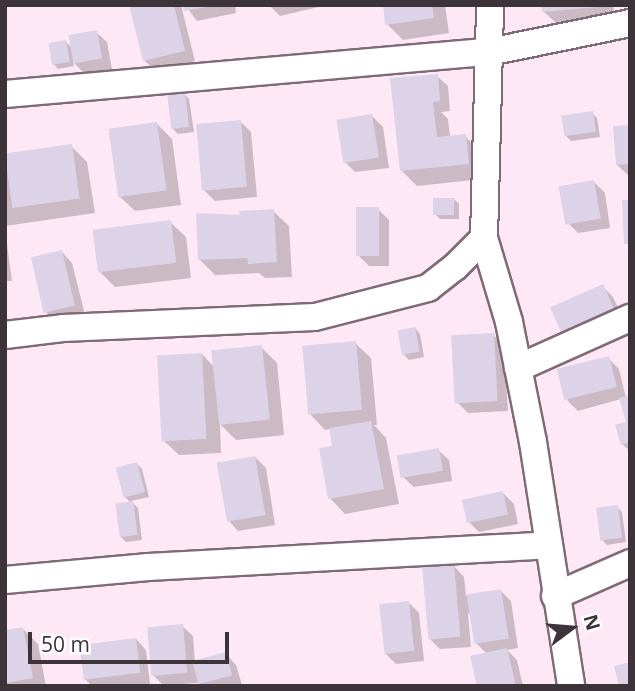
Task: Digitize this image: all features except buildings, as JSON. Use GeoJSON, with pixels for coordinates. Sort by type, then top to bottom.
{"type":"FeatureCollection","features":[{"type":"Feature","properties":{"kind":"street"},"geometry":{"type":"LineString","coordinates":[[490,5],[484,238],[518,368],[571,686]]}},
{"type":"Feature","properties":{"kind":"street"},"geometry":{"type":"LineString","coordinates":[[5,94],[489,52],[630,23]]}},
{"type":"Feature","properties":{"kind":"street"},"geometry":{"type":"LineString","coordinates":[[5,335],[63,328],[315,317],[428,288],[455,267],[484,238]]}},
{"type":"Feature","properties":{"kind":"street"},"geometry":{"type":"LineString","coordinates":[[518,368],[630,318]]}},
{"type":"Feature","properties":{"kind":"street"},"geometry":{"type":"LineString","coordinates":[[5,580],[148,567],[548,545]]}},
{"type":"Feature","properties":{"kind":"street"},"geometry":{"type":"LineString","coordinates":[[555,596],[630,564]]}}]}
